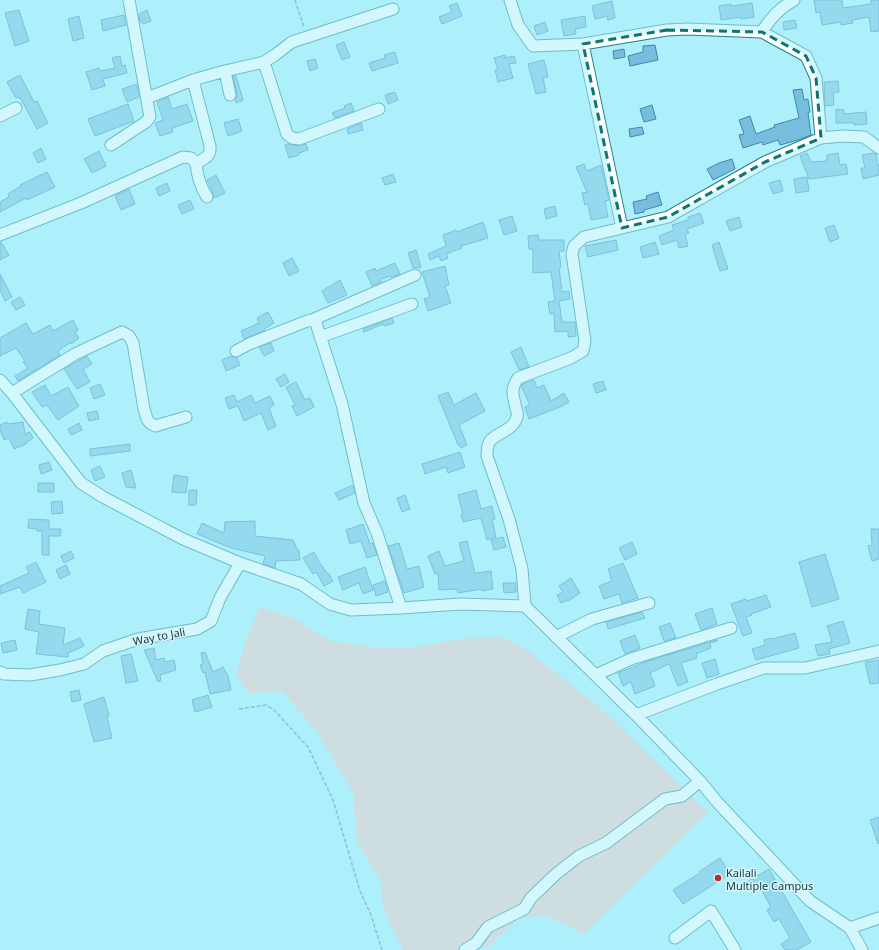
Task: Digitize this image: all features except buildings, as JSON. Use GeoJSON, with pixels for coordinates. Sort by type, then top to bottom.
{"type":"FeatureCollection","features":[{"type":"Feature","properties":{"kind":"street"},"geometry":{"type":"LineString","coordinates":[[111,145],[146,122],[150,117],[129,0]]}},
{"type":"Feature","properties":{"kind":"street"},"geometry":{"type":"LineString","coordinates":[[510,0],[518,25],[534,46],[583,44],[667,30],[688,29],[762,32],[806,56],[816,78],[822,138]]}},
{"type":"Feature","properties":{"kind":"street"},"geometry":{"type":"LineString","coordinates":[[762,32],[769,20],[794,0]]}},
{"type":"Feature","properties":{"kind":"street"},"geometry":{"type":"LineString","coordinates":[[147,98],[193,80],[264,62],[276,55],[292,42],[393,9]]}},
{"type":"Feature","properties":{"kind":"street"},"geometry":{"type":"LineString","coordinates":[[583,44],[622,228]]}},
{"type":"Feature","properties":{"kind":"street"},"geometry":{"type":"LineString","coordinates":[[264,62],[288,134],[292,138],[299,139],[379,109]]}},
{"type":"Feature","properties":{"kind":"street"},"geometry":{"type":"LineString","coordinates":[[225,71],[230,95]]}},
{"type":"Feature","properties":{"kind":"street"},"geometry":{"type":"LineString","coordinates":[[193,80],[211,152],[208,157],[196,163]]}},
{"type":"Feature","properties":{"kind":"street"},"geometry":{"type":"LineString","coordinates":[[0,116],[16,108]]}},
{"type":"Feature","properties":{"kind":"street"},"geometry":{"type":"LineString","coordinates":[[862,950],[850,928],[810,901],[636,715],[525,606],[522,569],[509,519],[487,456],[487,449],[490,441],[508,430],[518,416],[512,394],[513,386],[518,378],[570,358],[583,351],[585,342],[572,254],[574,246],[584,237],[668,217],[765,162],[822,138],[843,136],[864,137],[879,148]]}},
{"type":"Feature","properties":{"kind":"street"},"geometry":{"type":"LineString","coordinates":[[0,235],[81,203],[183,157],[191,158],[196,163],[201,187],[207,197]]}},
{"type":"Feature","properties":{"kind":"street"},"geometry":{"type":"LineString","coordinates":[[236,351],[249,344],[312,320],[416,275]]}},
{"type":"Feature","properties":{"kind":"street"},"geometry":{"type":"LineString","coordinates":[[320,337],[412,304]]}},
{"type":"Feature","properties":{"kind":"street"},"geometry":{"type":"LineString","coordinates":[[312,320],[316,323],[342,404],[364,503],[378,533],[402,608]]}},
{"type":"Feature","properties":{"kind":"street"},"geometry":{"type":"LineString","coordinates":[[12,393],[75,354],[122,332],[129,336],[133,343],[144,409],[150,423],[155,426],[186,417]]}},
{"type":"Feature","properties":{"kind":"street"},"geometry":{"type":"LineString","coordinates":[[0,380],[12,393],[82,483],[122,508],[169,532],[240,563],[300,584],[330,604],[351,610],[462,604],[525,606]]}},
{"type":"Feature","properties":{"kind":"street","name":"Way to Jali"},"geometry":{"type":"LineString","coordinates":[[1,673],[30,675],[60,670],[84,664],[103,651],[138,639],[197,629],[211,621],[220,598],[240,563]]}},
{"type":"Feature","properties":{"kind":"street"},"geometry":{"type":"LineString","coordinates":[[556,637],[592,619],[649,603]]}},
{"type":"Feature","properties":{"kind":"street"},"geometry":{"type":"LineString","coordinates":[[596,676],[631,659],[731,628]]}},
{"type":"Feature","properties":{"kind":"street"},"geometry":{"type":"LineString","coordinates":[[636,715],[764,668],[805,668],[879,652]]}},
{"type":"Feature","properties":{"kind":"street"},"geometry":{"type":"LineString","coordinates":[[465,950],[476,943],[488,927],[524,909],[531,898],[556,874],[579,856],[606,843],[666,799],[682,796],[700,782]]}},
{"type":"Feature","properties":{"kind":"street"},"geometry":{"type":"LineString","coordinates":[[675,938],[711,911],[735,950]]}},
{"type":"Feature","properties":{"kind":"street"},"geometry":{"type":"LineString","coordinates":[[850,928],[879,918]]}},
{"type":"Feature","properties":{"kind":"path"},"geometry":{"type":"LineString","coordinates":[[295,0],[307,37]]}},
{"type":"Feature","properties":{"kind":"path"},"geometry":{"type":"LineString","coordinates":[[239,709],[266,705],[274,710],[308,747],[333,800],[360,891],[371,915],[382,950]]}},
{"type":"Feature","properties":{"kind":"highlighted area"},"geometry":{"type":"Polygon","coordinates":[[[667,30],[762,32],[806,56],[816,78],[821,138],[765,162],[668,217],[622,228],[583,44],[667,30]]]}},
{"type":"Feature","properties":{"kind":"shaded area"},"geometry":{"type":"Polygon","coordinates":[[[260,607],[295,619],[330,641],[372,647],[416,647],[461,639],[501,637],[527,650],[599,707],[708,812],[584,934],[544,915],[518,919],[490,946],[474,950],[403,950],[383,908],[381,882],[357,842],[353,792],[316,730],[283,692],[248,693],[236,674],[248,634],[260,607]]]}},
{"type":"Feature","properties":{"kind":"place","name":"Kailali Multiple Campus"},"geometry":{"type":"Point","coordinates":[718,878]}}]}
